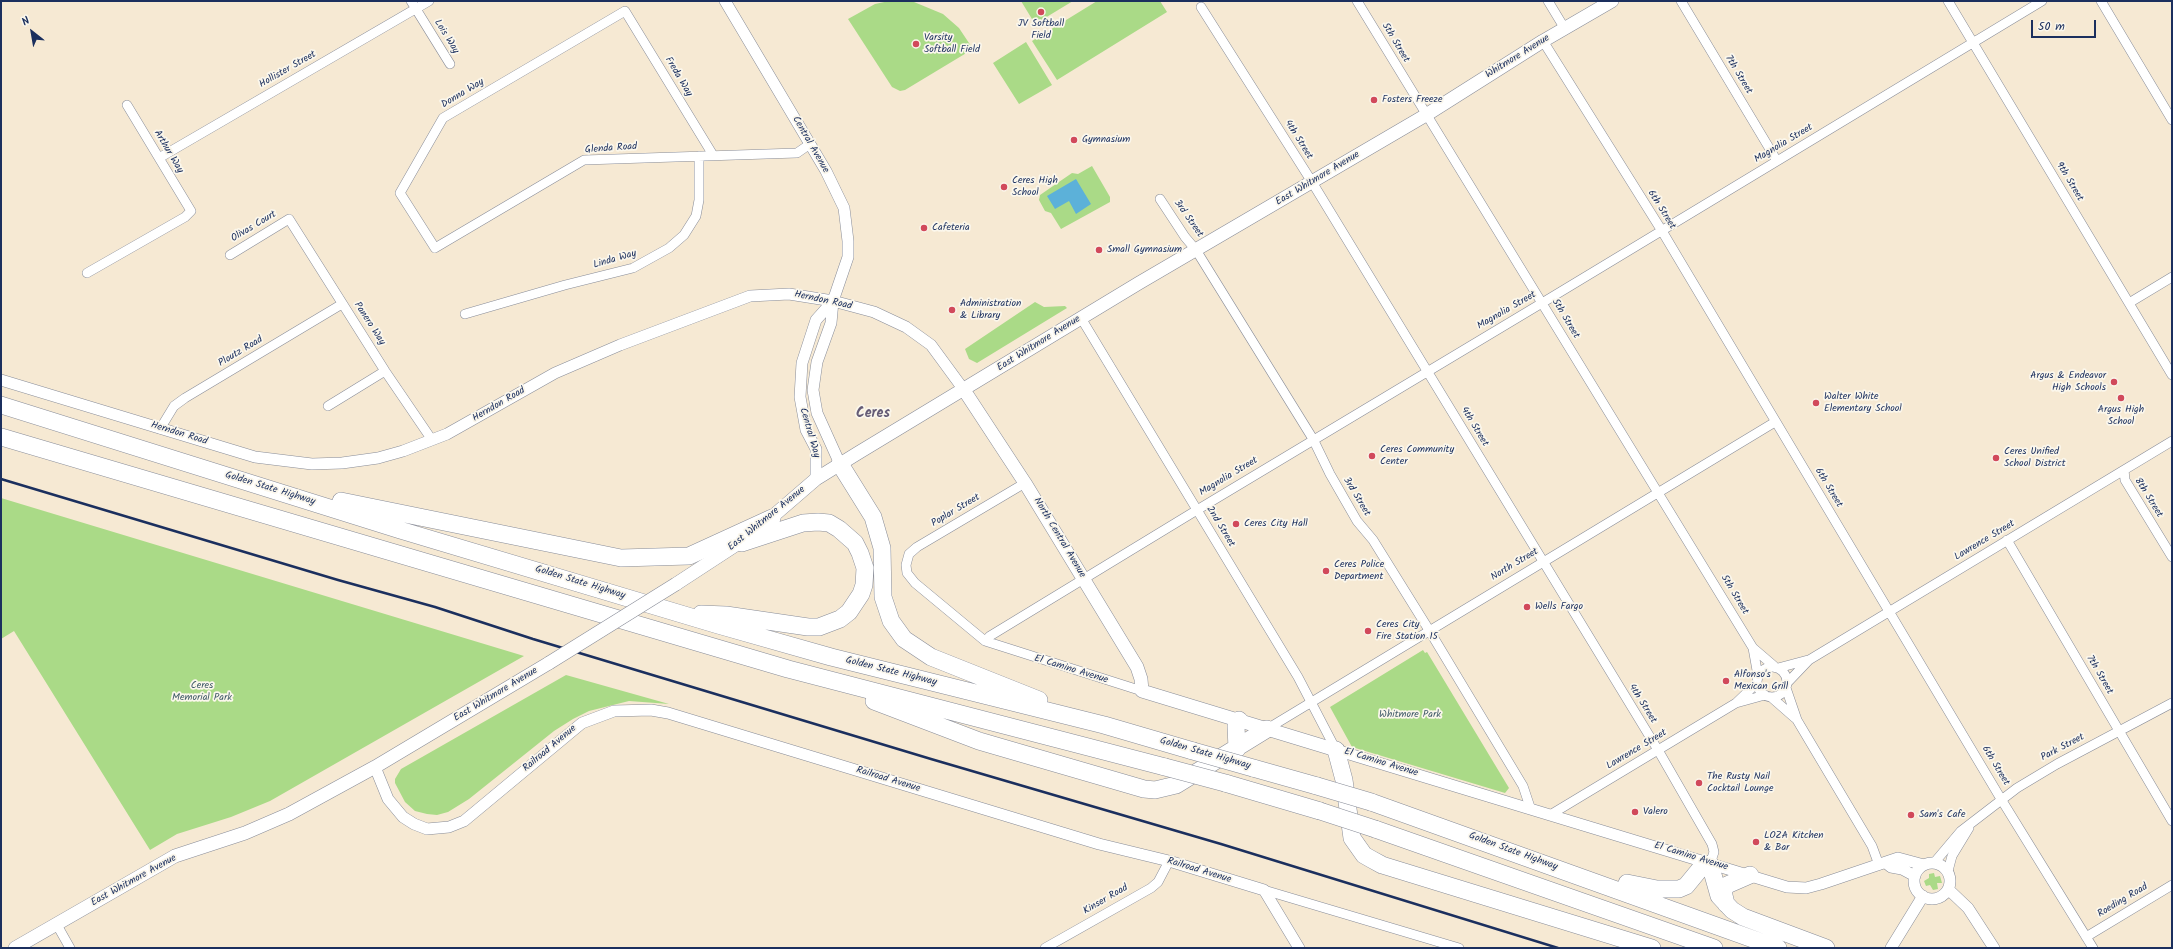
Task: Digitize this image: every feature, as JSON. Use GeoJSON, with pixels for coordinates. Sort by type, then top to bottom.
{"type":"FeatureCollection","features":[{"type":"Feature","properties":{"kind":"highway","name":"Golden State Highway"},"geometry":{"type":"LineString","coordinates":[[1,405],[679,613],[831,657],[1104,725],[1371,802],[1778,948]]}},
{"type":"Feature","properties":{"kind":"highway"},"geometry":{"type":"LineString","coordinates":[[1,437],[788,669],[1225,783],[1320,811],[1376,829],[1714,948]]}},
{"type":"Feature","properties":{"kind":"highway"},"geometry":{"type":"LineString","coordinates":[[840,464],[873,517],[882,548],[882,597],[891,620],[904,639],[931,657],[1104,725]]}},
{"type":"Feature","properties":{"kind":"highway"},"geometry":{"type":"LineString","coordinates":[[248,482],[621,558],[689,556],[772,518]]}},
{"type":"Feature","properties":{"kind":"highway"},"geometry":{"type":"LineString","coordinates":[[679,613],[726,615],[808,627],[819,627],[840,619],[849,612],[861,594],[864,585],[865,568],[860,553],[855,543],[839,529],[829,523],[818,522],[803,524],[740,543]]}},
{"type":"Feature","properties":{"kind":"highway"},"geometry":{"type":"LineString","coordinates":[[788,669],[979,741],[1144,789],[1154,790],[1176,785],[1267,729]]}},
{"type":"Feature","properties":{"kind":"highway"},"geometry":{"type":"LineString","coordinates":[[1237,748],[1236,726],[1239,720]]}},
{"type":"Feature","properties":{"kind":"highway"},"geometry":{"type":"LineString","coordinates":[[1336,750],[1344,780],[1352,838],[1361,851],[1371,859],[1390,867],[1652,948]]}},
{"type":"Feature","properties":{"kind":"highway"},"geometry":{"type":"LineString","coordinates":[[1539,861],[1642,887],[1665,890],[1679,889],[1686,886],[1700,869],[1710,864],[1717,889],[1726,904],[1743,917],[1826,948]]}},
{"type":"Feature","properties":{"kind":"highway"},"geometry":{"type":"LineString","coordinates":[[1726,904],[1723,891],[1727,885],[1750,875]]}},
{"type":"Feature","properties":{"kind":"main road","name":"Whitmore Avenue"},"geometry":{"type":"LineString","coordinates":[[1426,115],[1543,41],[1612,1]]}},
{"type":"Feature","properties":{"kind":"main road","name":"East Whitmore Avenue"},"geometry":{"type":"LineString","coordinates":[[57,925],[175,856],[269,824],[375,767],[549,663],[740,543],[772,518],[816,479],[840,464],[1081,318],[1426,115]]}},
{"type":"Feature","properties":{"kind":"main road","name":"North Central Avenue"},"geometry":{"type":"LineString","coordinates":[[964,390],[1025,483],[1137,667],[1141,679],[1142,692]]}},
{"type":"Feature","properties":{"kind":"main road","name":"El Camino Avenue"},"geometry":{"type":"LineString","coordinates":[[1142,692],[1336,750]]}},
{"type":"Feature","properties":{"kind":"main road"},"geometry":{"type":"LineString","coordinates":[[15,948],[57,925]]}},
{"type":"Feature","properties":{"kind":"street","name":"Hollister Street"},"geometry":{"type":"LineString","coordinates":[[159,158],[413,5],[428,1]]}},
{"type":"Feature","properties":{"kind":"street","name":"Central Avenue"},"geometry":{"type":"LineString","coordinates":[[724,1],[810,144],[840,198],[847,225],[848,257],[833,302]]}},
{"type":"Feature","properties":{"kind":"street","name":"5th Street"},"geometry":{"type":"LineString","coordinates":[[1357,1],[1753,648],[1776,667]]}},
{"type":"Feature","properties":{"kind":"street"},"geometry":{"type":"LineString","coordinates":[[1548,1],[1565,29]]}},
{"type":"Feature","properties":{"kind":"street","name":"7th Street"},"geometry":{"type":"LineString","coordinates":[[1681,1],[1777,161]]}},
{"type":"Feature","properties":{"kind":"street","name":"9th Street"},"geometry":{"type":"LineString","coordinates":[[1948,1],[2172,374]]}},
{"type":"Feature","properties":{"kind":"street","name":"Magnolia Street"},"geometry":{"type":"LineString","coordinates":[[985,641],[990,636],[1313,439],[1662,231],[2042,1]]}},
{"type":"Feature","properties":{"kind":"street"},"geometry":{"type":"LineString","coordinates":[[2101,1],[2172,120]]}},
{"type":"Feature","properties":{"kind":"street","name":"Lois Way"},"geometry":{"type":"LineString","coordinates":[[413,5],[450,64]]}},
{"type":"Feature","properties":{"kind":"street","name":"4th Street"},"geometry":{"type":"LineString","coordinates":[[1201,7],[1312,182],[1658,750],[1712,844],[1714,852],[1710,864]]}},
{"type":"Feature","properties":{"kind":"street","name":"Freda Way"},"geometry":{"type":"LineString","coordinates":[[625,11],[713,155]]}},
{"type":"Feature","properties":{"kind":"street","name":"Donna Way"},"geometry":{"type":"LineString","coordinates":[[434,248],[400,193],[443,118],[625,11]]}},
{"type":"Feature","properties":{"kind":"street","name":"6th Street"},"geometry":{"type":"LineString","coordinates":[[1543,41],[1662,231],[2001,799],[2093,948]]}},
{"type":"Feature","properties":{"kind":"street","name":"Arthur Way"},"geometry":{"type":"LineString","coordinates":[[87,273],[185,217],[191,211],[127,105]]}},
{"type":"Feature","properties":{"kind":"street","name":"Glenda Road"},"geometry":{"type":"LineString","coordinates":[[434,248],[584,160],[797,153],[810,144]]}},
{"type":"Feature","properties":{"kind":"street","name":"Linda Way"},"geometry":{"type":"LineString","coordinates":[[465,314],[565,285],[633,268],[669,248],[684,235],[696,216],[699,200],[699,156]]}},
{"type":"Feature","properties":{"kind":"street","name":"3rd Street"},"geometry":{"type":"LineString","coordinates":[[1160,199],[1184,237],[1196,250],[1313,439],[1330,474],[1357,521],[1374,540],[1523,786],[1530,807]]}},
{"type":"Feature","properties":{"kind":"street","name":"Olivas Court"},"geometry":{"type":"LineString","coordinates":[[230,255],[289,219]]}},
{"type":"Feature","properties":{"kind":"street","name":"Panero Way"},"geometry":{"type":"LineString","coordinates":[[289,219],[385,371],[432,440]]}},
{"type":"Feature","properties":{"kind":"street"},"geometry":{"type":"LineString","coordinates":[[2129,303],[2172,277]]}},
{"type":"Feature","properties":{"kind":"street","name":"Herndon Road"},"geometry":{"type":"LineString","coordinates":[[1,380],[255,457],[312,464],[342,463],[378,458],[432,440],[466,424],[555,373],[620,345],[750,296],[789,294],[833,302],[874,312],[906,327],[919,335],[942,358],[964,390]]}},
{"type":"Feature","properties":{"kind":"street","name":"Central Way"},"geometry":{"type":"LineString","coordinates":[[833,302],[831,323],[817,362],[813,390],[817,413],[840,464]]}},
{"type":"Feature","properties":{"kind":"street","name":"Central Way"},"geometry":{"type":"LineString","coordinates":[[816,479],[816,449],[806,430],[800,397],[802,363],[816,320],[833,302]]}},
{"type":"Feature","properties":{"kind":"street","name":"Ploutz Road"},"geometry":{"type":"LineString","coordinates":[[160,428],[174,406],[185,398],[342,304]]}},
{"type":"Feature","properties":{"kind":"street","name":"2nd Street"},"geometry":{"type":"LineString","coordinates":[[1081,318],[1312,702],[1336,750]]}},
{"type":"Feature","properties":{"kind":"street"},"geometry":{"type":"LineString","coordinates":[[328,406],[385,371]]}},
{"type":"Feature","properties":{"kind":"street","name":"North Street"},"geometry":{"type":"LineString","coordinates":[[1267,729],[1775,422]]}},
{"type":"Feature","properties":{"kind":"street","name":"Lawrence Street"},"geometry":{"type":"LineString","coordinates":[[1787,685],[1809,660],[2172,441]]}},
{"type":"Feature","properties":{"kind":"street","name":"8th Street"},"geometry":{"type":"LineString","coordinates":[[2124,470],[2125,480],[2172,557]]}},
{"type":"Feature","properties":{"kind":"street","name":"Poplar Street"},"geometry":{"type":"LineString","coordinates":[[906,565],[909,554],[917,547],[1025,483]]}},
{"type":"Feature","properties":{"kind":"street","name":"7th Street"},"geometry":{"type":"LineString","coordinates":[[2008,540],[2172,821]]}},
{"type":"Feature","properties":{"kind":"street","name":"El Camino Avenue"},"geometry":{"type":"LineString","coordinates":[[906,565],[907,573],[915,583],[985,641],[1142,692]]}},
{"type":"Feature","properties":{"kind":"street","name":"5th Street"},"geometry":{"type":"LineString","coordinates":[[1753,648],[1758,679]]}},
{"type":"Feature","properties":{"kind":"street","name":"Lawrence Street"},"geometry":{"type":"LineString","coordinates":[[1776,667],[1809,660]]}},
{"type":"Feature","properties":{"kind":"street"},"geometry":{"type":"LineString","coordinates":[[1796,720],[1760,691],[1758,679],[1762,670],[1776,667],[1784,671],[1796,720],[1882,864],[1902,869],[1916,876]]}},
{"type":"Feature","properties":{"kind":"street","name":"Lawrence Street"},"geometry":{"type":"LineString","coordinates":[[1550,814],[1736,703],[1758,679]]}},
{"type":"Feature","properties":{"kind":"street"},"geometry":{"type":"LineString","coordinates":[[1768,696],[1781,694],[1787,685]]}},
{"type":"Feature","properties":{"kind":"street","name":"Lawrence Street"},"geometry":{"type":"LineString","coordinates":[[1736,703],[1768,696]]}},
{"type":"Feature","properties":{"kind":"street","name":"Park Street"},"geometry":{"type":"LineString","coordinates":[[1929,864],[1961,831],[2001,799],[2037,775],[2172,703]]}},
{"type":"Feature","properties":{"kind":"street","name":"Railroad Avenue"},"geometry":{"type":"LineString","coordinates":[[375,767],[388,799],[403,817],[414,824],[427,829],[449,827],[464,821],[582,723],[614,711],[650,710],[675,715],[1099,844],[1168,861],[1459,948]]}},
{"type":"Feature","properties":{"kind":"street","name":"El Camino Avenue"},"geometry":{"type":"LineString","coordinates":[[1336,750],[1530,807],[1787,887],[1806,888],[1898,858],[1929,864]]}},
{"type":"Feature","properties":{"kind":"street","name":"Park Street"},"geometry":{"type":"LineString","coordinates":[[1948,871],[1952,856],[1972,823]]}},
{"type":"Feature","properties":{"kind":"street","name":"Kinser Road"},"geometry":{"type":"LineString","coordinates":[[1045,948],[1150,888],[1158,882],[1168,861]]}},
{"type":"Feature","properties":{"kind":"street"},"geometry":{"type":"LineString","coordinates":[[1929,864],[1942,866],[1948,871],[1950,879],[1948,889],[1940,897],[1934,899],[1923,896],[1915,886],[1916,876],[1919,869],[1929,864]]}},
{"type":"Feature","properties":{"kind":"street","name":"Roeding Road"},"geometry":{"type":"LineString","coordinates":[[2086,937],[2172,885]]}},
{"type":"Feature","properties":{"kind":"street"},"geometry":{"type":"LineString","coordinates":[[1948,889],[1968,908],[1994,948]]}},
{"type":"Feature","properties":{"kind":"street"},"geometry":{"type":"LineString","coordinates":[[1264,890],[1299,948]]}},
{"type":"Feature","properties":{"kind":"street"},"geometry":{"type":"LineString","coordinates":[[1891,948],[1923,896]]}},
{"type":"Feature","properties":{"kind":"street"},"geometry":{"type":"LineString","coordinates":[[57,925],[70,948]]}},
{"type":"Feature","properties":{"kind":"green space","name":"Varsity Softball Field"},"geometry":{"type":"Polygon","coordinates":[[[889,1],[914,2],[943,14],[959,28],[973,49],[905,90],[900,91],[892,87],[848,19],[875,4],[889,1]]]}},
{"type":"Feature","properties":{"kind":"green space","name":"JV Softball Field"},"geometry":{"type":"Polygon","coordinates":[[[1021,1],[1073,1],[1035,24],[1021,1]]]}},
{"type":"Feature","properties":{"kind":"green space"},"geometry":{"type":"Polygon","coordinates":[[[1097,1],[1160,1],[1167,12],[1057,80],[1032,41],[1097,1]]]}},
{"type":"Feature","properties":{"kind":"green space"},"geometry":{"type":"Polygon","coordinates":[[[1026,42],[1052,85],[1019,104],[993,63],[1026,42]]]}},
{"type":"Feature","properties":{"kind":"green space"},"geometry":{"type":"Polygon","coordinates":[[[1092,166],[1110,197],[1110,202],[1061,229],[1051,213],[1045,211],[1039,200],[1040,195],[1072,173],[1078,174],[1092,166]]]}},
{"type":"Feature","properties":{"kind":"green space"},"geometry":{"type":"Polygon","coordinates":[[[1035,302],[1044,307],[1065,306],[1067,308],[977,363],[969,359],[965,349],[1035,302]]]}},
{"type":"Feature","properties":{"kind":"green space","name":"Ceres Memorial Park"},"geometry":{"type":"Polygon","coordinates":[[[1,498],[524,656],[270,801],[231,817],[177,834],[150,850],[14,631],[1,639],[1,498]]]}},
{"type":"Feature","properties":{"kind":"green space","name":"Whitmore Park"},"geometry":{"type":"Polygon","coordinates":[[[1423,650],[1425,653],[1427,652],[1509,788],[1505,793],[1352,747],[1330,707],[1423,650]]]}},
{"type":"Feature","properties":{"kind":"green space"},"geometry":{"type":"Polygon","coordinates":[[[566,675],[669,704],[629,701],[589,711],[554,731],[469,799],[448,812],[437,815],[427,814],[415,811],[405,802],[395,783],[395,779],[401,769],[566,675]]]}},
{"type":"Feature","properties":{"kind":"green space"},"geometry":{"type":"Polygon","coordinates":[[[1934,873],[1935,877],[1940,876],[1942,883],[1937,883],[1938,889],[1933,890],[1930,885],[1926,886],[1924,881],[1929,878],[1929,874],[1934,873]]]}},
{"type":"Feature","properties":{"kind":"water"},"geometry":{"type":"Polygon","coordinates":[[[1076,179],[1091,204],[1076,214],[1069,201],[1055,209],[1047,196],[1076,179]]]}},
{"type":"Feature","properties":{"kind":"railway"},"geometry":{"type":"LineString","coordinates":[[1,479],[338,580],[435,607],[533,639],[931,759],[1221,844],[1558,948]]}},
{"type":"Feature","properties":{"kind":"place","name":"JV Softball Field"},"geometry":{"type":"Point","coordinates":[1041,12]}},
{"type":"Feature","properties":{"kind":"place","name":"Varsity Softball Field"},"geometry":{"type":"Point","coordinates":[916,44]}},
{"type":"Feature","properties":{"kind":"place","name":"Fosters Freeze"},"geometry":{"type":"Point","coordinates":[1374,100]}},
{"type":"Feature","properties":{"kind":"place","name":"Gymnasium"},"geometry":{"type":"Point","coordinates":[1074,140]}},
{"type":"Feature","properties":{"kind":"place","name":"Ceres High School"},"geometry":{"type":"Point","coordinates":[1004,187]}},
{"type":"Feature","properties":{"kind":"place","name":"Cafeteria"},"geometry":{"type":"Point","coordinates":[924,228]}},
{"type":"Feature","properties":{"kind":"place","name":"Small Gymnasium"},"geometry":{"type":"Point","coordinates":[1099,250]}},
{"type":"Feature","properties":{"kind":"place","name":"Administration & Library"},"geometry":{"type":"Point","coordinates":[952,310]}},
{"type":"Feature","properties":{"kind":"place","name":"Argus & Endeavor High Schools"},"geometry":{"type":"Point","coordinates":[2114,382]}},
{"type":"Feature","properties":{"kind":"place","name":"Argus High School"},"geometry":{"type":"Point","coordinates":[2121,398]}},
{"type":"Feature","properties":{"kind":"place","name":"Walter White Elementary School"},"geometry":{"type":"Point","coordinates":[1816,403]}},
{"type":"Feature","properties":{"kind":"place","name":"Ceres Community Center"},"geometry":{"type":"Point","coordinates":[1372,456]}},
{"type":"Feature","properties":{"kind":"place","name":"Ceres Unified School District"},"geometry":{"type":"Point","coordinates":[1996,458]}},
{"type":"Feature","properties":{"kind":"place","name":"Ceres City Hall"},"geometry":{"type":"Point","coordinates":[1236,524]}},
{"type":"Feature","properties":{"kind":"place","name":"Ceres Police Department"},"geometry":{"type":"Point","coordinates":[1326,571]}},
{"type":"Feature","properties":{"kind":"place","name":"Wells Fargo"},"geometry":{"type":"Point","coordinates":[1527,607]}},
{"type":"Feature","properties":{"kind":"place","name":"Ceres City Fire Station 15"},"geometry":{"type":"Point","coordinates":[1368,631]}},
{"type":"Feature","properties":{"kind":"place","name":"Alfonso's Mexican Grill"},"geometry":{"type":"Point","coordinates":[1726,681]}},
{"type":"Feature","properties":{"kind":"place","name":"The Rusty Nail Cocktail Lounge"},"geometry":{"type":"Point","coordinates":[1699,783]}},
{"type":"Feature","properties":{"kind":"place","name":"Valero"},"geometry":{"type":"Point","coordinates":[1635,812]}},
{"type":"Feature","properties":{"kind":"place","name":"Sam's Cafe"},"geometry":{"type":"Point","coordinates":[1911,815]}},
{"type":"Feature","properties":{"kind":"place","name":"LOZA Kitchen & Bar"},"geometry":{"type":"Point","coordinates":[1756,842]}},
{"type":"Feature","properties":{"kind":"district","name":"Ceres"},"geometry":{"type":"Point","coordinates":[873,415]}}]}
